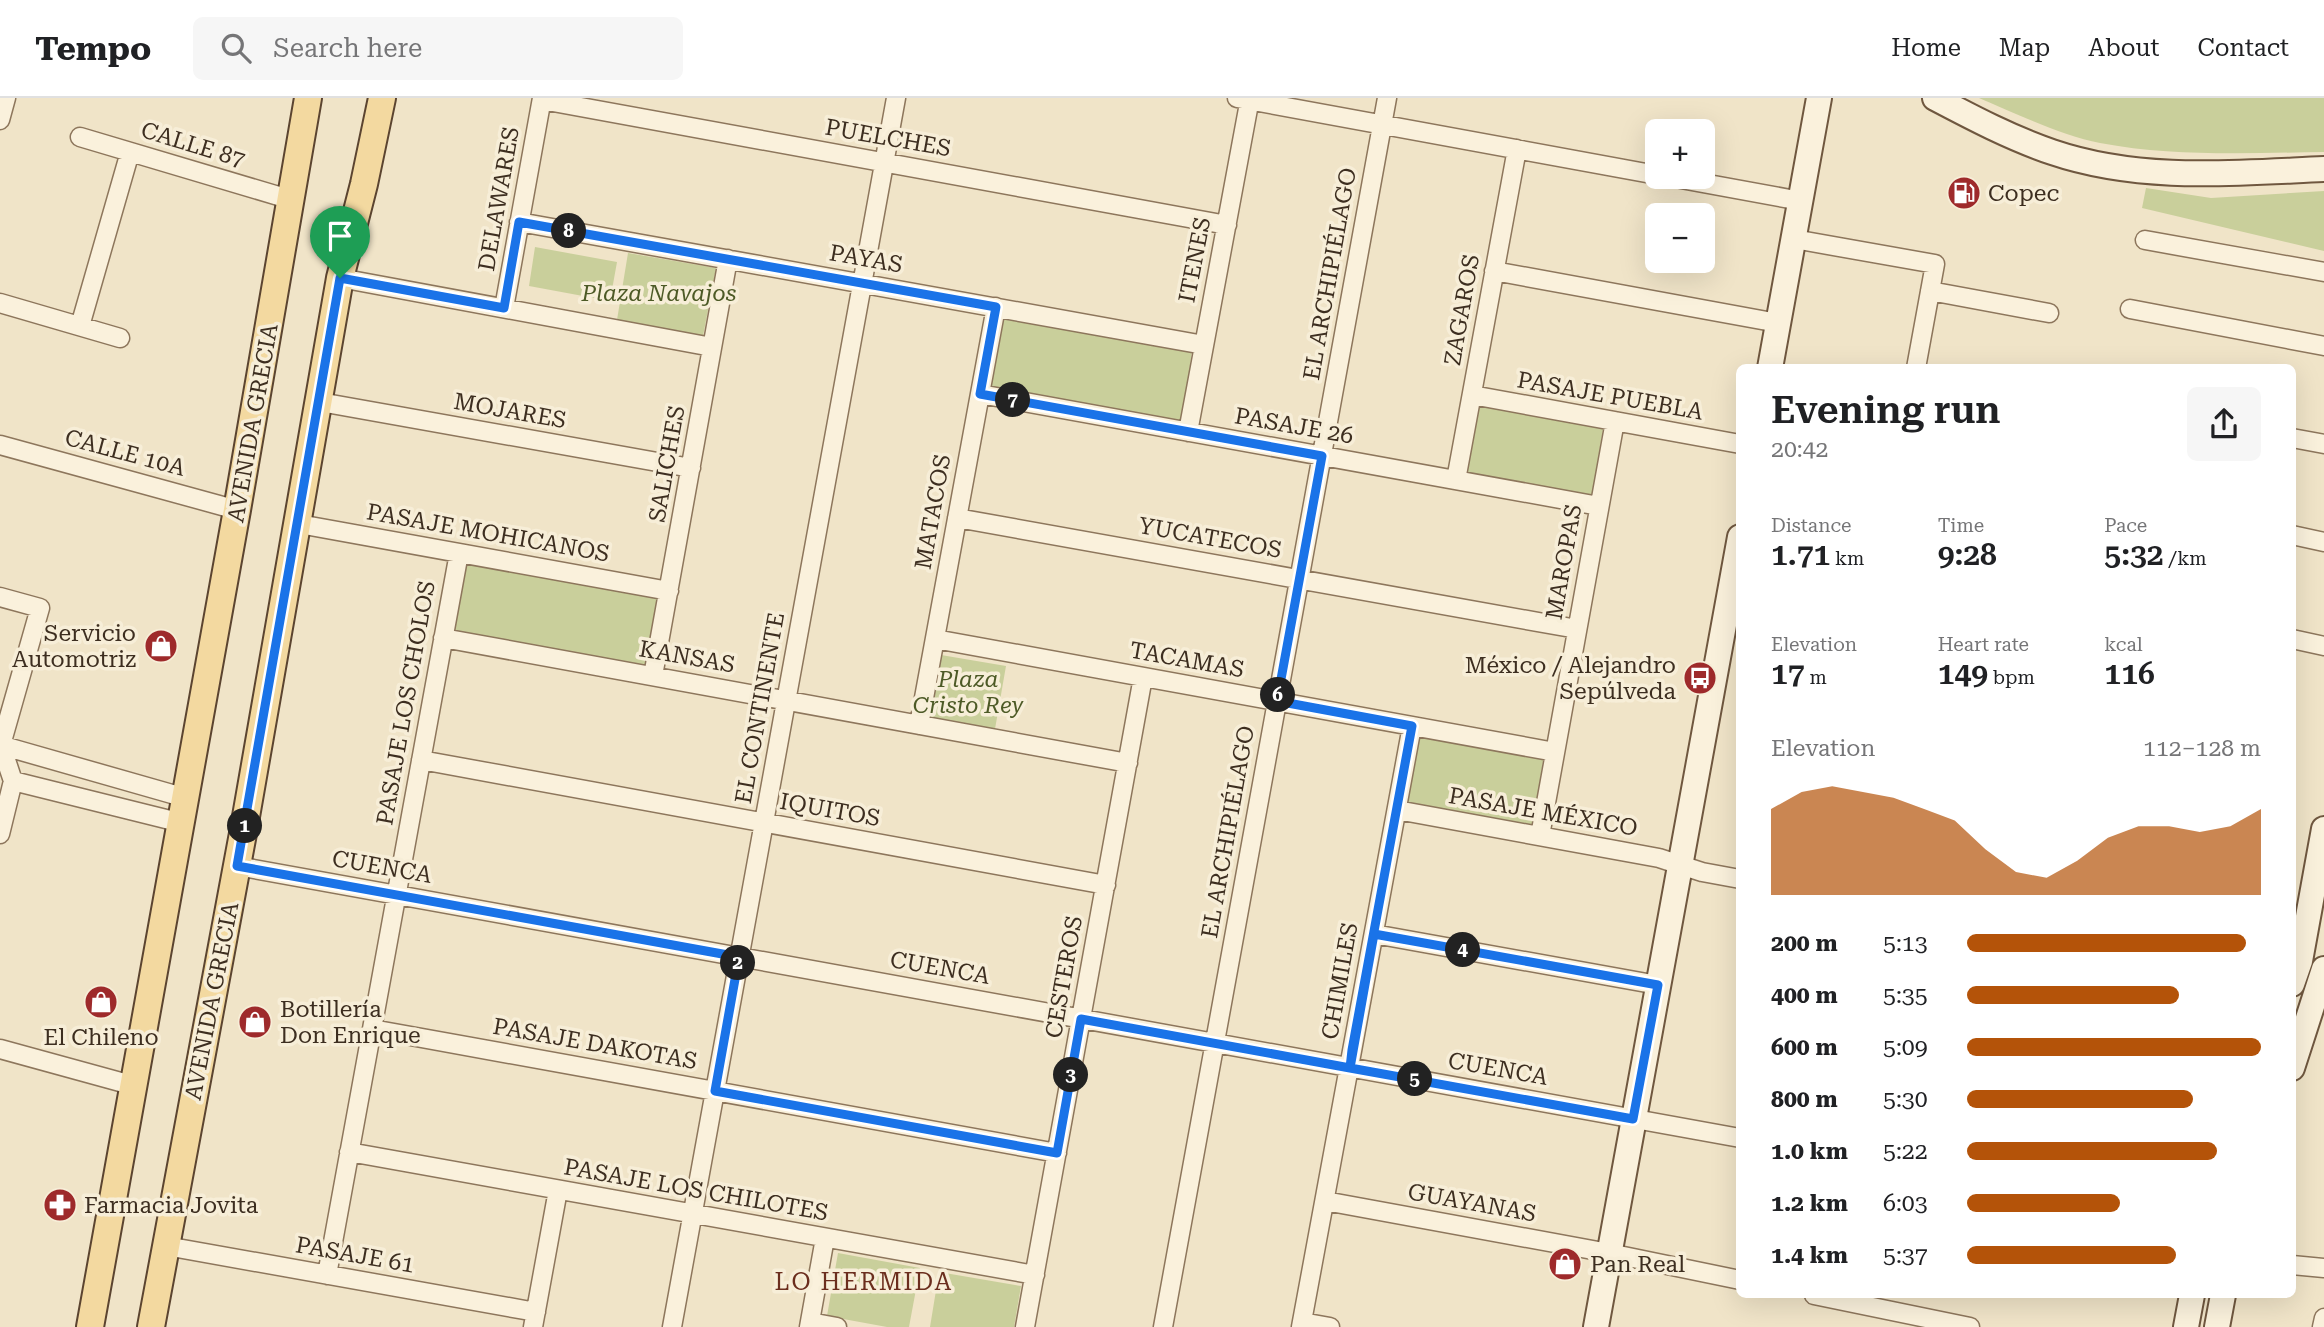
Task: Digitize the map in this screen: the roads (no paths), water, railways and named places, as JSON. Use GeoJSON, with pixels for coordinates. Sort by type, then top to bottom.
{"type":"FeatureCollection","features":[{"type":"Feature","properties":{"kind":"main road","name":"AVENIDA GRECIA"},"geometry":{"type":"LineString","coordinates":[[90,1327],[184,810],[308,98]]}},
{"type":"Feature","properties":{"kind":"main road","name":"AVENIDA GRECIA"},"geometry":{"type":"LineString","coordinates":[[151,1327],[299,523],[340,278],[382,98]]}},
{"type":"Feature","properties":{"kind":"street"},"geometry":{"type":"LineString","coordinates":[[0,120],[6,98]]}},
{"type":"Feature","properties":{"kind":"street","name":"EL CONTINENTE"},"geometry":{"type":"LineString","coordinates":[[672,1327],[896,98]]}},
{"type":"Feature","properties":{"kind":"street","name":"EL ARCHIPIÉLAGO"},"geometry":{"type":"LineString","coordinates":[[1163,1327],[1387,98]]}},
{"type":"Feature","properties":{"kind":"street"},"geometry":{"type":"LineString","coordinates":[[1771,364],[1819,98]]}},
{"type":"Feature","properties":{"kind":"street"},"geometry":{"type":"LineString","coordinates":[[1935,98],[2017,139],[2054,153],[2114,167],[2198,173],[2324,169]]}},
{"type":"Feature","properties":{"kind":"street","name":"PUELCHES"},"geometry":{"type":"LineString","coordinates":[[542,99],[1227,225]]}},
{"type":"Feature","properties":{"kind":"street","name":"DELAWARES"},"geometry":{"type":"LineString","coordinates":[[504,308],[542,99]]}},
{"type":"Feature","properties":{"kind":"street"},"geometry":{"type":"LineString","coordinates":[[1246,99],[1645,172]]}},
{"type":"Feature","properties":{"kind":"street","name":"ITENES"},"geometry":{"type":"LineString","coordinates":[[1188,432],[1227,225],[1246,99]]}},
{"type":"Feature","properties":{"kind":"street","name":"CALLE 87"},"geometry":{"type":"LineString","coordinates":[[80,137],[292,200]]}},
{"type":"Feature","properties":{"kind":"street","name":"ZAGAROS"},"geometry":{"type":"LineString","coordinates":[[1456,481],[1517,149]]}},
{"type":"Feature","properties":{"kind":"street"},"geometry":{"type":"LineString","coordinates":[[80,326],[130,152]]}},
{"type":"Feature","properties":{"kind":"street"},"geometry":{"type":"LineString","coordinates":[[1715,185],[1801,201]]}},
{"type":"Feature","properties":{"kind":"street","name":"PAYAS"},"geometry":{"type":"LineString","coordinates":[[519,222],[1204,345]]}},
{"type":"Feature","properties":{"kind":"street"},"geometry":{"type":"LineString","coordinates":[[1794,240],[1935,264],[1917,364]]}},
{"type":"Feature","properties":{"kind":"street"},"geometry":{"type":"LineString","coordinates":[[2145,240],[2324,272]]}},
{"type":"Feature","properties":{"kind":"street","name":"SALICHES"},"geometry":{"type":"LineString","coordinates":[[653,676],[728,259]]}},
{"type":"Feature","properties":{"kind":"street"},"geometry":{"type":"LineString","coordinates":[[1494,271],[1779,323]]}},
{"type":"Feature","properties":{"kind":"street"},"geometry":{"type":"LineString","coordinates":[[340,278],[712,347]]}},
{"type":"Feature","properties":{"kind":"street"},"geometry":{"type":"LineString","coordinates":[[1930,291],[2049,313]]}},
{"type":"Feature","properties":{"kind":"street"},"geometry":{"type":"LineString","coordinates":[[0,303],[120,338]]}},
{"type":"Feature","properties":{"kind":"street","name":"MATACOS"},"geometry":{"type":"LineString","coordinates":[[919,725],[996,307]]}},
{"type":"Feature","properties":{"kind":"street"},"geometry":{"type":"LineString","coordinates":[[2130,309],[2324,346]]}},
{"type":"Feature","properties":{"kind":"street","name":"PASAJE 26"},"geometry":{"type":"LineString","coordinates":[[980,394],[1599,506]]}},
{"type":"Feature","properties":{"kind":"street","name":"PASAJE PUEBLA"},"geometry":{"type":"LineString","coordinates":[[1472,395],[1736,443]]}},
{"type":"Feature","properties":{"kind":"street","name":"MOJARES"},"geometry":{"type":"LineString","coordinates":[[320,402],[691,468]]}},
{"type":"Feature","properties":{"kind":"street","name":"MAROPAS"},"geometry":{"type":"LineString","coordinates":[[1540,836],[1615,421]]}},
{"type":"Feature","properties":{"kind":"street"},"geometry":{"type":"LineString","coordinates":[[2296,439],[2324,444]]}},
{"type":"Feature","properties":{"kind":"street","name":"CALLE 10A"},"geometry":{"type":"LineString","coordinates":[[0,444],[237,510]]}},
{"type":"Feature","properties":{"kind":"street","name":"YUCATECOS"},"geometry":{"type":"LineString","coordinates":[[957,518],[1577,629]]}},
{"type":"Feature","properties":{"kind":"street","name":"PASAJE MOHICANOS"},"geometry":{"type":"LineString","coordinates":[[299,523],[669,591]]}},
{"type":"Feature","properties":{"kind":"street"},"geometry":{"type":"LineString","coordinates":[[2296,536],[2324,542]]}},
{"type":"Feature","properties":{"kind":"street","name":"PASAJE LOS CHOLOS"},"geometry":{"type":"LineString","coordinates":[[327,1275],[459,553]]}},
{"type":"Feature","properties":{"kind":"street"},"geometry":{"type":"LineString","coordinates":[[1595,1327],[1736,559]]}},
{"type":"Feature","properties":{"kind":"street"},"geometry":{"type":"LineString","coordinates":[[0,597],[40,608],[1,745],[13,781],[0,834]]}},
{"type":"Feature","properties":{"kind":"street","name":"KANSAS"},"geometry":{"type":"LineString","coordinates":[[443,638],[1128,763]]}},
{"type":"Feature","properties":{"kind":"street","name":"TACAMAS"},"geometry":{"type":"LineString","coordinates":[[935,639],[1555,752]]}},
{"type":"Feature","properties":{"kind":"street"},"geometry":{"type":"LineString","coordinates":[[2296,640],[2324,646]]}},
{"type":"Feature","properties":{"kind":"street","name":"CESTEROS"},"geometry":{"type":"LineString","coordinates":[[1025,1327],[1143,677]]}},
{"type":"Feature","properties":{"kind":"street","name":"CHIMILES"},"geometry":{"type":"LineString","coordinates":[[1302,1324],[1412,726]]}},
{"type":"Feature","properties":{"kind":"street"},"geometry":{"type":"LineString","coordinates":[[1,745],[184,810]]}},
{"type":"Feature","properties":{"kind":"street","name":"IQUITOS"},"geometry":{"type":"LineString","coordinates":[[421,760],[1106,885]]}},
{"type":"Feature","properties":{"kind":"street"},"geometry":{"type":"LineString","coordinates":[[13,781],[184,810]]}},
{"type":"Feature","properties":{"kind":"street","name":"PASAJE MÉXICO"},"geometry":{"type":"LineString","coordinates":[[1397,810],[1659,858],[1702,872],[1736,878]]}},
{"type":"Feature","properties":{"kind":"street"},"geometry":{"type":"LineString","coordinates":[[2296,972],[2324,829]]}},
{"type":"Feature","properties":{"kind":"street","name":"CUENCA"},"geometry":{"type":"LineString","coordinates":[[237,866],[1736,1137]]}},
{"type":"Feature","properties":{"kind":"street"},"geometry":{"type":"LineString","coordinates":[[1374,934],[1658,985]]}},
{"type":"Feature","properties":{"kind":"street"},"geometry":{"type":"LineString","coordinates":[[2296,1056],[2324,969]]}},
{"type":"Feature","properties":{"kind":"street","name":"PASAJE DAKOTAS"},"geometry":{"type":"LineString","coordinates":[[372,1029],[1057,1153]]}},
{"type":"Feature","properties":{"kind":"street"},"geometry":{"type":"LineString","coordinates":[[0,1049],[135,1086]]}},
{"type":"Feature","properties":{"kind":"street","name":"PASAJE LOS CHILOTES"},"geometry":{"type":"LineString","coordinates":[[349,1152],[1035,1275]]}},
{"type":"Feature","properties":{"kind":"street"},"geometry":{"type":"LineString","coordinates":[[535,1320],[558,1190]]}},
{"type":"Feature","properties":{"kind":"street","name":"GUAYANAS"},"geometry":{"type":"LineString","coordinates":[[1325,1201],[1736,1279]]}},
{"type":"Feature","properties":{"kind":"street"},"geometry":{"type":"LineString","coordinates":[[825,1237],[809,1324],[837,1327]]}},
{"type":"Feature","properties":{"kind":"street","name":"PASAJE 61"},"geometry":{"type":"LineString","coordinates":[[166,1246],[327,1275],[535,1320]]}},
{"type":"Feature","properties":{"kind":"street"},"geometry":{"type":"LineString","coordinates":[[2296,1265],[2324,1268]]}},
{"type":"Feature","properties":{"kind":"street"},"geometry":{"type":"LineString","coordinates":[[1829,1298],[1970,1327]]}},
{"type":"Feature","properties":{"kind":"street"},"geometry":{"type":"LineString","coordinates":[[2186,1327],[2191,1298]]}},
{"type":"Feature","properties":{"kind":"street"},"geometry":{"type":"LineString","coordinates":[[2217,1327],[2222,1298]]}},
{"type":"Feature","properties":{"kind":"street"},"geometry":{"type":"LineString","coordinates":[[2322,1327],[2324,1318]]}},
{"type":"Feature","properties":{"kind":"street"},"geometry":{"type":"LineString","coordinates":[[1302,1324],[1330,1327]]}},
{"type":"Feature","properties":{"kind":"place","name":"Copec"},"geometry":{"type":"Point","coordinates":[1964,193]}},
{"type":"Feature","properties":{"kind":"place","name":"Servicio Automotriz"},"geometry":{"type":"Point","coordinates":[161,646]}},
{"type":"Feature","properties":{"kind":"place","name":"México / Alejandro Sepúlveda"},"geometry":{"type":"Point","coordinates":[1700,678]}},
{"type":"Feature","properties":{"kind":"place","name":"El Chileno"},"geometry":{"type":"Point","coordinates":[101,1002]}},
{"type":"Feature","properties":{"kind":"place","name":"Botillería Don Enrique"},"geometry":{"type":"Point","coordinates":[255,1022]}},
{"type":"Feature","properties":{"kind":"place","name":"Farmacia Jovita"},"geometry":{"type":"Point","coordinates":[60,1205]}},
{"type":"Feature","properties":{"kind":"place","name":"Pan Real"},"geometry":{"type":"Point","coordinates":[1565,1264]}},
{"type":"Feature","properties":{"kind":"district","name":"LO HERMIDA"},"geometry":{"type":"Point","coordinates":[864,1282]}},
{"type":"Feature","properties":{"kind":"park label","name":"Plaza Navajos"},"geometry":{"type":"Point","coordinates":[659,293]}},
{"type":"Feature","properties":{"kind":"park label","name":"Plaza Cristo Rey"},"geometry":{"type":"Point","coordinates":[968,692]}}]}
